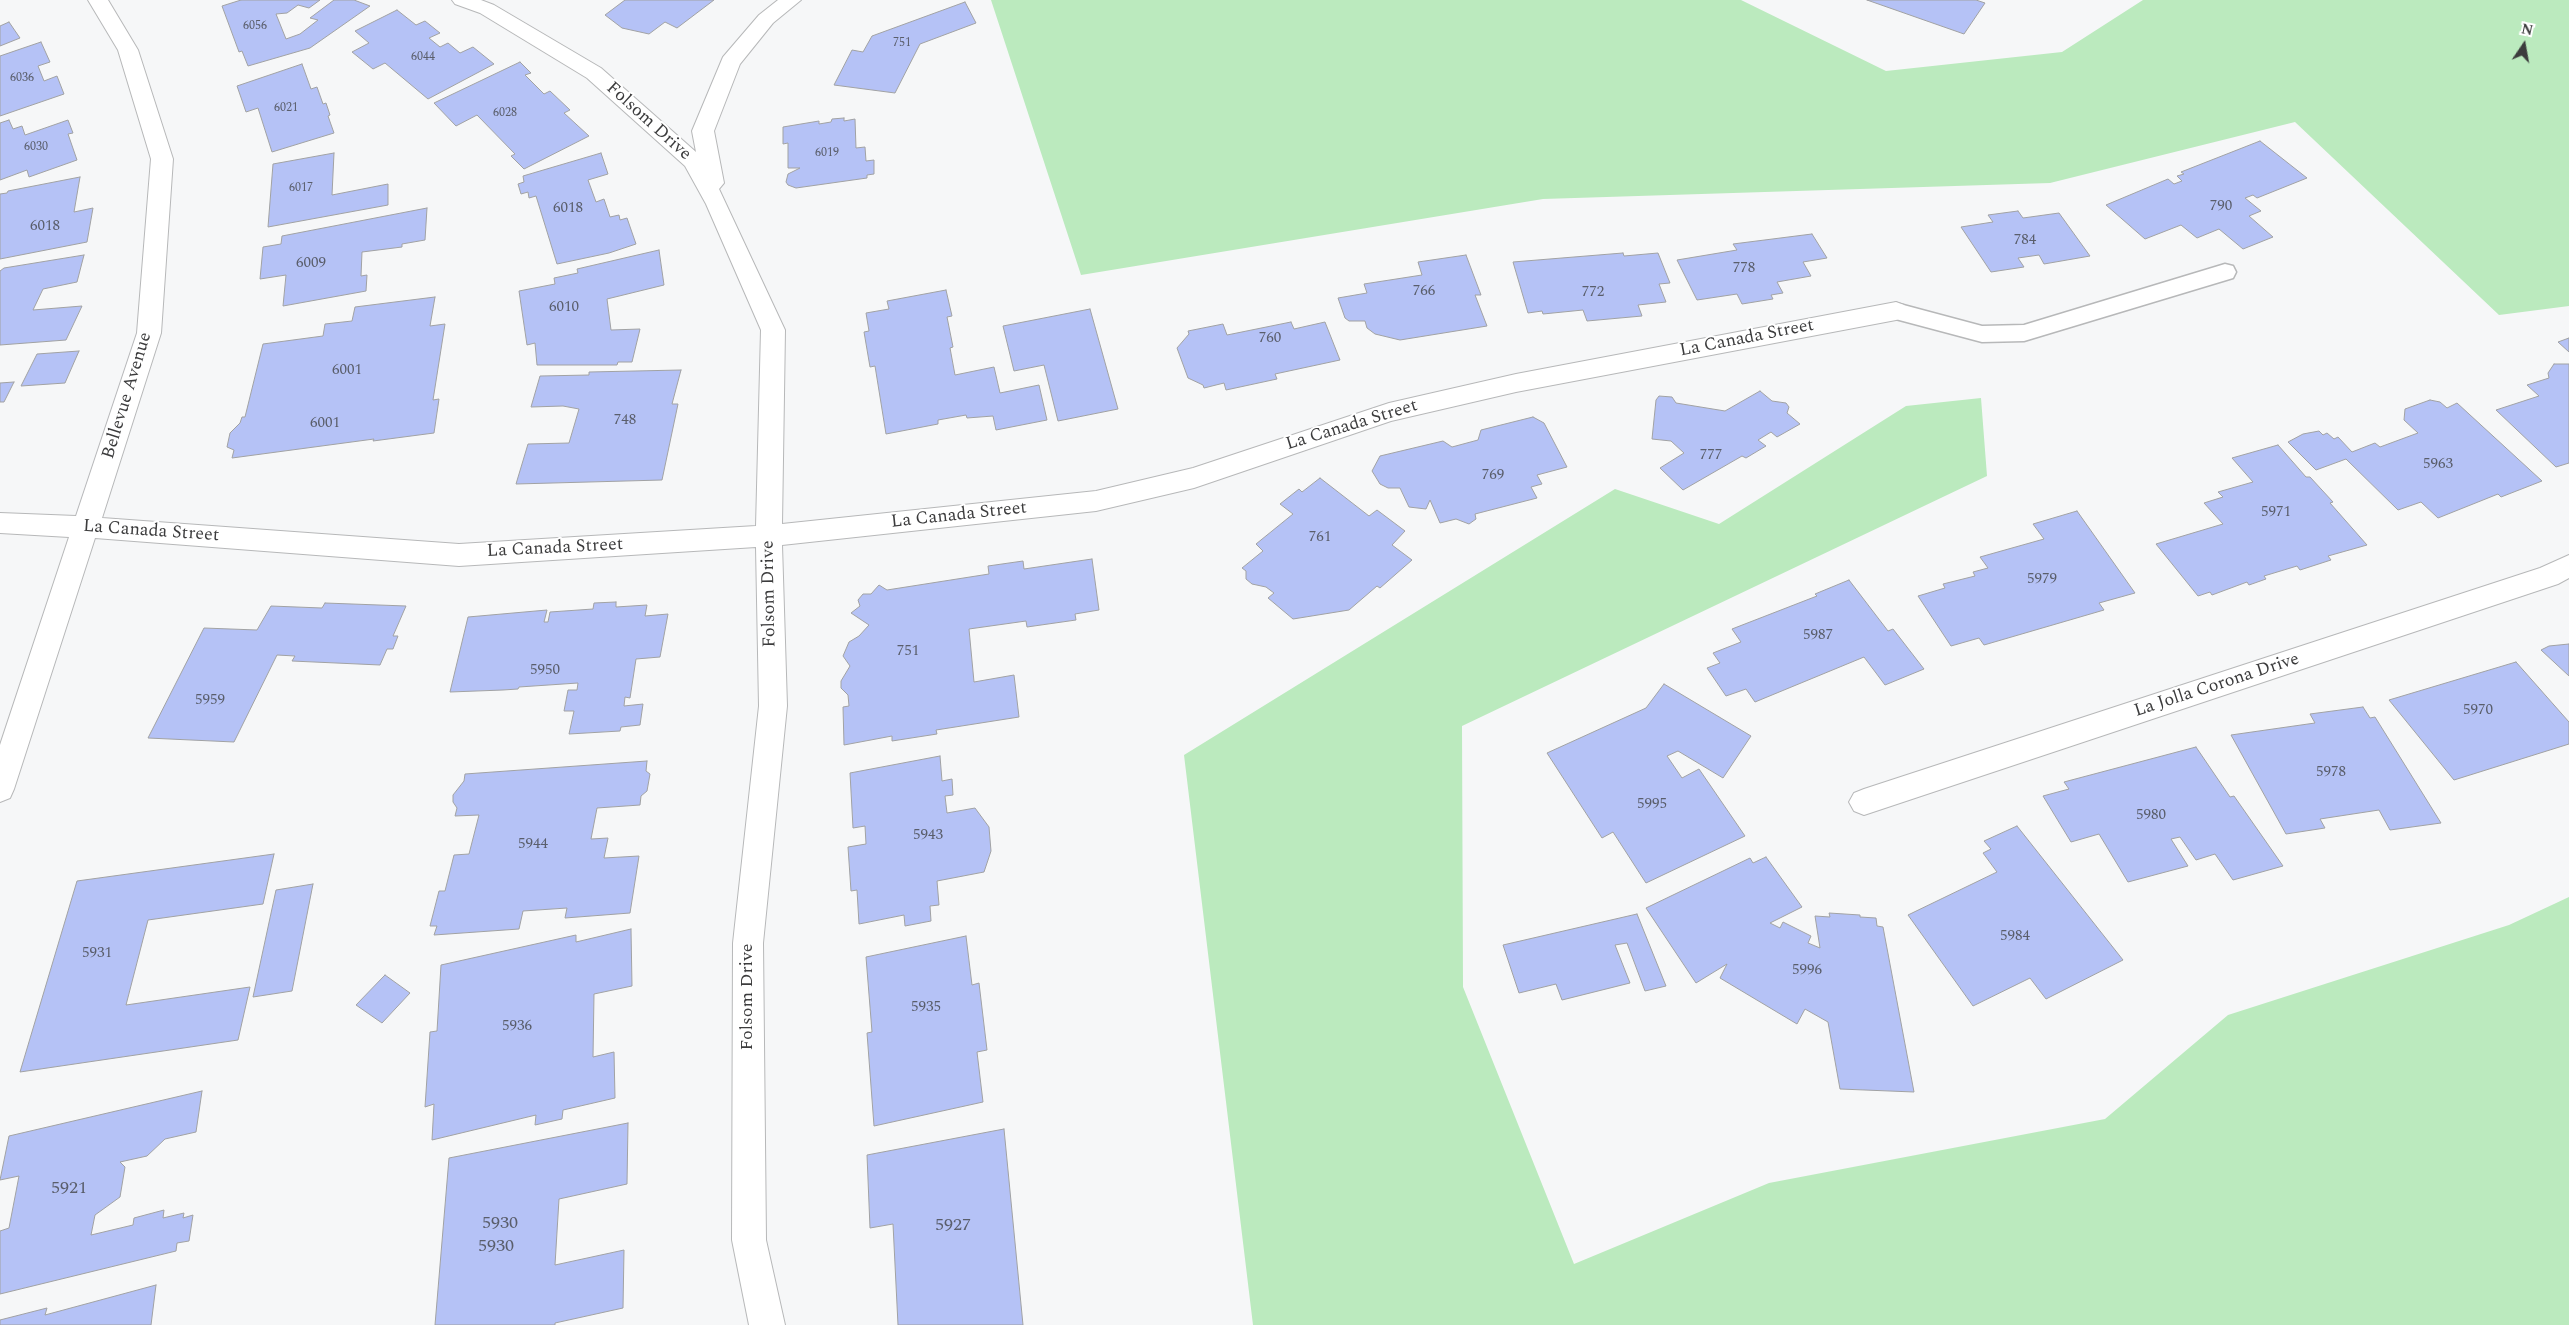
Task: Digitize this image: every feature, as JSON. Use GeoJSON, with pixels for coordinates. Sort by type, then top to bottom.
{"type":"FeatureCollection","features":[{"type":"Feature","properties":{"kind":"street","name":"Bellevue Avenue"},"geometry":{"type":"LineString","coordinates":[[0,789],[149,333],[162,159],[128,50],[98,0]]}},
{"type":"Feature","properties":{"kind":"street","name":"Folsom Drive"},"geometry":{"type":"LineString","coordinates":[[462,0],[487,9],[594,73],[693,161],[716,204],[773,330],[769,536],[773,706],[748,943],[749,1240],[767,1325]]}},
{"type":"Feature","properties":{"kind":"street"},"geometry":{"type":"LineString","coordinates":[[716,204],[703,131],[730,62],[766,19],[791,0]]}},
{"type":"Feature","properties":{"kind":"street","name":"La Canada Street"},"geometry":{"type":"LineString","coordinates":[[0,523],[87,527],[459,555],[769,536],[1096,501],[1194,478],[1389,412],[1516,382],[1896,310]]}},
{"type":"Feature","properties":{"kind":"street","name":"La Jolla Corona Drive"},"geometry":{"type":"LineString","coordinates":[[1864,802],[2549,576],[2569,566]]}},
{"type":"Feature","properties":{"kind":"lane"},"geometry":{"type":"LineString","coordinates":[[1896,310],[1982,334],[2024,333],[2225,272]]}},
{"type":"Feature","properties":{"kind":"green space"},"geometry":{"type":"Polygon","coordinates":[[[991,0],[1741,0],[1886,71],[2062,52],[2143,0],[2569,0],[2569,306],[2499,315],[2295,122],[2050,183],[1543,199],[1081,275],[991,0]]]}},
{"type":"Feature","properties":{"kind":"green space"},"geometry":{"type":"Polygon","coordinates":[[[1981,398],[1987,476],[1462,726],[1463,987],[1574,1264],[1769,1183],[2105,1119],[2228,1015],[2509,925],[2569,897],[2569,1325],[1253,1325],[1184,755],[1615,489],[1719,524],[1906,406],[1981,398]]]}},
{"type":"Feature","properties":{"kind":"building"},"geometry":{"type":"Polygon","coordinates":[[[241,0],[320,0],[309,8],[298,5],[287,13],[276,14],[286,39],[300,34],[318,20],[310,18],[334,0],[354,0],[370,6],[310,48],[248,66],[242,51],[239,52],[222,6],[241,0]]]}},
{"type":"Feature","properties":{"kind":"building"},"geometry":{"type":"Polygon","coordinates":[[[625,0],[714,0],[677,28],[665,22],[649,34],[622,28],[605,15],[625,0]]]}},
{"type":"Feature","properties":{"kind":"building"},"geometry":{"type":"Polygon","coordinates":[[[1867,0],[1976,0],[1985,3],[1964,34],[1867,0]]]}},
{"type":"Feature","properties":{"kind":"building"},"geometry":{"type":"Polygon","coordinates":[[[965,2],[976,23],[920,44],[895,93],[834,85],[852,50],[863,52],[872,36],[965,2]]]}},
{"type":"Feature","properties":{"kind":"building"},"geometry":{"type":"Polygon","coordinates":[[[397,10],[416,25],[425,21],[440,33],[429,38],[440,47],[448,43],[460,53],[473,47],[494,64],[428,99],[385,63],[373,69],[352,52],[369,43],[355,31],[397,10]]]}},
{"type":"Feature","properties":{"kind":"building"},"geometry":{"type":"Polygon","coordinates":[[[9,22],[20,38],[0,46],[0,26],[9,22]]]}},
{"type":"Feature","properties":{"kind":"building"},"geometry":{"type":"Polygon","coordinates":[[[41,42],[50,62],[38,66],[44,81],[57,76],[64,94],[0,116],[0,56],[41,42]]]}},
{"type":"Feature","properties":{"kind":"building"},"geometry":{"type":"Polygon","coordinates":[[[520,62],[531,73],[525,75],[544,94],[550,91],[570,110],[564,113],[589,136],[524,169],[511,156],[515,154],[477,115],[456,126],[434,103],[520,62]]]}},
{"type":"Feature","properties":{"kind":"building"},"geometry":{"type":"Polygon","coordinates":[[[302,64],[311,89],[317,87],[323,104],[326,103],[334,133],[272,152],[258,108],[246,112],[237,86],[302,64]]]}},
{"type":"Feature","properties":{"kind":"building"},"geometry":{"type":"Polygon","coordinates":[[[844,118],[844,121],[855,119],[856,148],[865,147],[866,161],[874,160],[874,174],[867,175],[867,178],[796,188],[788,185],[786,182],[788,174],[800,168],[788,168],[788,143],[783,144],[783,127],[819,121],[819,124],[831,122],[832,119],[844,118]]]}},
{"type":"Feature","properties":{"kind":"building"},"geometry":{"type":"Polygon","coordinates":[[[9,120],[13,129],[22,126],[25,135],[68,120],[73,133],[68,134],[77,160],[29,177],[27,170],[0,180],[0,123],[9,120]]]}},
{"type":"Feature","properties":{"kind":"building"},"geometry":{"type":"Polygon","coordinates":[[[2260,141],[2307,178],[2257,198],[2253,195],[2245,198],[2261,211],[2249,216],[2273,237],[2243,249],[2219,229],[2197,238],[2181,225],[2145,239],[2106,205],[2168,179],[2174,184],[2182,181],[2177,176],[2184,174],[2181,172],[2260,141]]]}},
{"type":"Feature","properties":{"kind":"building"},"geometry":{"type":"Polygon","coordinates":[[[334,153],[332,195],[388,184],[388,205],[268,227],[273,164],[334,153]]]}},
{"type":"Feature","properties":{"kind":"building"},"geometry":{"type":"Polygon","coordinates":[[[601,153],[608,174],[588,180],[596,202],[604,199],[610,217],[619,215],[620,220],[627,218],[636,244],[609,253],[557,264],[536,196],[529,198],[528,192],[521,194],[518,184],[524,182],[523,176],[601,153]]]}},
{"type":"Feature","properties":{"kind":"building"},"geometry":{"type":"Polygon","coordinates":[[[80,177],[74,212],[93,208],[87,242],[0,259],[0,194],[80,177]]]}},
{"type":"Feature","properties":{"kind":"building"},"geometry":{"type":"Polygon","coordinates":[[[427,208],[425,240],[402,244],[402,247],[362,252],[361,276],[367,275],[366,291],[283,306],[286,275],[260,279],[263,247],[281,244],[282,236],[427,208]]]}},
{"type":"Feature","properties":{"kind":"building"},"geometry":{"type":"Polygon","coordinates":[[[2018,211],[2023,218],[2059,213],[2090,256],[2044,264],[2039,255],[2018,258],[2024,267],[1991,272],[1961,227],[1993,222],[1988,215],[2018,211]]]}},
{"type":"Feature","properties":{"kind":"building"},"geometry":{"type":"Polygon","coordinates":[[[1812,234],[1827,258],[1803,262],[1811,276],[1777,282],[1783,293],[1771,295],[1773,299],[1742,304],[1737,294],[1697,300],[1677,260],[1737,250],[1733,244],[1812,234]]]}},
{"type":"Feature","properties":{"kind":"building"},"geometry":{"type":"Polygon","coordinates":[[[659,250],[664,285],[607,299],[611,330],[640,329],[632,362],[618,362],[617,365],[537,365],[535,343],[527,345],[519,291],[555,284],[554,278],[578,273],[577,269],[659,250]]]}},
{"type":"Feature","properties":{"kind":"building"},"geometry":{"type":"Polygon","coordinates":[[[1623,253],[1624,256],[1658,253],[1670,283],[1659,284],[1666,302],[1638,305],[1642,316],[1587,321],[1583,310],[1543,314],[1542,311],[1528,313],[1513,262],[1623,253]]]}},
{"type":"Feature","properties":{"kind":"building"},"geometry":{"type":"Polygon","coordinates":[[[84,255],[77,282],[43,289],[33,310],[82,306],[66,340],[0,345],[0,271],[4,268],[84,255]]]}},
{"type":"Feature","properties":{"kind":"building"},"geometry":{"type":"Polygon","coordinates":[[[1466,255],[1481,295],[1475,295],[1487,326],[1400,340],[1375,334],[1367,328],[1365,321],[1349,321],[1345,318],[1338,298],[1367,293],[1364,284],[1422,275],[1418,262],[1466,255]]]}},
{"type":"Feature","properties":{"kind":"building"},"geometry":{"type":"Polygon","coordinates":[[[946,290],[952,316],[947,317],[953,347],[950,348],[955,375],[994,367],[1000,393],[1039,385],[1047,420],[996,430],[993,416],[967,418],[966,415],[938,420],[938,424],[886,434],[875,366],[870,367],[864,332],[869,331],[866,313],[889,309],[887,301],[946,290]]]}},
{"type":"Feature","properties":{"kind":"building"},"geometry":{"type":"Polygon","coordinates":[[[435,297],[430,326],[445,324],[433,400],[439,399],[434,433],[232,458],[234,450],[227,447],[230,433],[240,423],[242,417],[245,417],[263,344],[323,336],[325,324],[352,321],[355,307],[435,297]]]}},
{"type":"Feature","properties":{"kind":"building"},"geometry":{"type":"Polygon","coordinates":[[[1090,309],[1118,409],[1058,421],[1044,365],[1014,371],[1003,326],[1090,309]]]}},
{"type":"Feature","properties":{"kind":"building"},"geometry":{"type":"Polygon","coordinates":[[[1291,322],[1294,329],[1325,322],[1340,360],[1275,374],[1277,379],[1226,390],[1224,383],[1204,388],[1203,385],[1188,378],[1177,348],[1189,334],[1188,331],[1223,324],[1227,335],[1291,322]]]}},
{"type":"Feature","properties":{"kind":"building"},"geometry":{"type":"Polygon","coordinates":[[[2569,338],[2569,352],[2558,342],[2569,338]]]}},
{"type":"Feature","properties":{"kind":"building"},"geometry":{"type":"Polygon","coordinates":[[[79,351],[65,383],[21,386],[37,354],[79,351]]]}},
{"type":"Feature","properties":{"kind":"building"},"geometry":{"type":"Polygon","coordinates":[[[2554,364],[2569,364],[2569,463],[2556,467],[2496,410],[2539,396],[2527,385],[2549,378],[2548,373],[2554,364]]]}},
{"type":"Feature","properties":{"kind":"building"},"geometry":{"type":"Polygon","coordinates":[[[681,370],[672,404],[678,404],[662,480],[516,484],[528,444],[569,443],[579,409],[563,406],[531,407],[540,376],[589,375],[589,372],[681,370]]]}},
{"type":"Feature","properties":{"kind":"building"},"geometry":{"type":"Polygon","coordinates":[[[14,382],[4,402],[0,402],[0,383],[14,382]]]}},
{"type":"Feature","properties":{"kind":"building"},"geometry":{"type":"Polygon","coordinates":[[[1760,391],[1772,401],[1786,403],[1789,407],[1787,413],[1800,424],[1777,437],[1771,432],[1758,440],[1766,446],[1746,458],[1742,456],[1683,490],[1660,468],[1684,453],[1671,441],[1652,439],[1656,400],[1659,396],[1672,397],[1676,403],[1725,411],[1760,391]]]}},
{"type":"Feature","properties":{"kind":"building"},"geometry":{"type":"Polygon","coordinates":[[[2430,400],[2440,402],[2447,408],[2457,403],[2542,481],[2501,497],[2498,494],[2438,518],[2421,502],[2398,510],[2346,459],[2316,470],[2288,442],[2303,434],[2319,431],[2323,435],[2327,433],[2334,439],[2338,437],[2352,452],[2375,443],[2380,447],[2418,433],[2404,420],[2405,409],[2430,400]]]}},
{"type":"Feature","properties":{"kind":"building"},"geometry":{"type":"Polygon","coordinates":[[[1533,417],[1544,423],[1567,467],[1537,475],[1542,484],[1531,487],[1537,498],[1475,514],[1476,519],[1469,524],[1456,519],[1440,523],[1430,500],[1426,509],[1409,507],[1400,488],[1388,488],[1380,484],[1372,471],[1380,456],[1443,441],[1452,447],[1478,440],[1481,430],[1533,417]]]}},
{"type":"Feature","properties":{"kind":"building"},"geometry":{"type":"Polygon","coordinates":[[[2278,445],[2306,477],[2310,477],[2333,502],[2330,503],[2367,545],[2328,556],[2331,560],[2300,570],[2297,566],[2264,576],[2266,579],[2249,585],[2247,582],[2212,595],[2210,592],[2198,596],[2156,544],[2223,524],[2204,503],[2223,497],[2218,492],[2253,482],[2232,458],[2278,445]]]}},
{"type":"Feature","properties":{"kind":"building"},"geometry":{"type":"Polygon","coordinates":[[[1320,478],[1369,516],[1377,510],[1405,531],[1392,545],[1412,560],[1380,588],[1377,586],[1349,610],[1293,619],[1268,598],[1274,593],[1266,587],[1252,584],[1246,579],[1246,571],[1242,568],[1263,551],[1256,544],[1293,514],[1280,504],[1299,489],[1302,492],[1320,478]]]}},
{"type":"Feature","properties":{"kind":"building"},"geometry":{"type":"Polygon","coordinates":[[[2077,511],[2135,593],[2099,603],[2104,610],[1984,645],[1979,638],[1951,646],[1918,596],[1945,588],[1943,584],[1975,576],[1973,572],[1988,568],[1980,557],[2044,539],[2033,524],[2077,511]]]}},
{"type":"Feature","properties":{"kind":"building"},"geometry":{"type":"Polygon","coordinates":[[[1092,559],[1099,610],[1075,614],[1076,620],[1027,627],[1026,621],[969,629],[974,682],[1014,675],[1019,717],[936,730],[937,734],[892,741],[892,736],[844,745],[843,707],[849,706],[848,695],[841,688],[841,681],[850,666],[843,656],[849,642],[859,636],[869,625],[851,613],[860,606],[858,600],[863,594],[871,594],[879,585],[887,590],[989,574],[988,566],[1023,561],[1024,569],[1092,559]]]}},
{"type":"Feature","properties":{"kind":"building"},"geometry":{"type":"Polygon","coordinates":[[[1849,580],[1888,631],[1893,629],[1924,669],[1885,685],[1864,657],[1755,702],[1746,689],[1726,696],[1707,668],[1720,663],[1713,653],[1741,642],[1732,629],[1817,596],[1815,594],[1849,580]]]}},
{"type":"Feature","properties":{"kind":"building"},"geometry":{"type":"Polygon","coordinates":[[[616,602],[616,607],[647,605],[645,616],[668,614],[660,657],[636,659],[630,698],[625,697],[624,706],[643,704],[640,725],[621,727],[620,731],[569,734],[574,711],[564,711],[568,690],[577,690],[578,683],[519,687],[518,689],[450,692],[468,617],[547,610],[544,622],[548,622],[550,612],[593,609],[594,603],[616,602]]]}},
{"type":"Feature","properties":{"kind":"building"},"geometry":{"type":"Polygon","coordinates":[[[325,603],[406,606],[393,636],[398,636],[393,649],[387,649],[380,665],[292,661],[295,656],[277,655],[234,742],[148,738],[204,628],[257,630],[271,606],[322,608],[325,603]]]}},
{"type":"Feature","properties":{"kind":"building"},"geometry":{"type":"Polygon","coordinates":[[[2569,644],[2569,676],[2541,650],[2549,646],[2569,644]]]}},
{"type":"Feature","properties":{"kind":"building"},"geometry":{"type":"Polygon","coordinates":[[[2516,662],[2569,722],[2569,744],[2454,780],[2389,700],[2516,662]]]}},
{"type":"Feature","properties":{"kind":"building"},"geometry":{"type":"Polygon","coordinates":[[[1664,684],[1751,736],[1723,778],[1678,751],[1667,756],[1682,778],[1699,769],[1745,836],[1646,883],[1613,832],[1602,838],[1547,753],[1646,708],[1664,684]]]}},
{"type":"Feature","properties":{"kind":"building"},"geometry":{"type":"Polygon","coordinates":[[[2363,707],[2370,718],[2375,717],[2441,823],[2390,830],[2379,810],[2320,819],[2325,828],[2286,834],[2231,735],[2315,723],[2310,714],[2363,707]]]}},
{"type":"Feature","properties":{"kind":"building"},"geometry":{"type":"Polygon","coordinates":[[[2196,747],[2230,797],[2234,796],[2283,866],[2233,880],[2215,854],[2196,860],[2180,837],[2171,839],[2188,866],[2128,882],[2099,834],[2071,842],[2043,796],[2069,789],[2064,782],[2196,747]]]}},
{"type":"Feature","properties":{"kind":"building"},"geometry":{"type":"Polygon","coordinates":[[[940,756],[942,781],[952,779],[953,795],[945,796],[947,813],[975,808],[989,827],[991,851],[984,872],[937,881],[939,905],[930,906],[931,921],[905,926],[904,915],[859,924],[857,890],[851,891],[848,847],[866,844],[865,826],[853,828],[850,773],[940,756]]]}},
{"type":"Feature","properties":{"kind":"building"},"geometry":{"type":"Polygon","coordinates":[[[647,761],[646,771],[650,774],[647,791],[641,796],[640,805],[597,808],[591,839],[608,838],[604,858],[639,856],[630,913],[565,918],[567,908],[523,911],[519,929],[434,935],[437,926],[430,926],[439,891],[445,891],[454,855],[469,854],[479,815],[455,816],[457,808],[453,802],[453,795],[464,781],[465,774],[647,761]]]}},
{"type":"Feature","properties":{"kind":"building"},"geometry":{"type":"Polygon","coordinates":[[[2017,826],[2123,960],[2046,999],[2030,978],[1973,1006],[1908,915],[1997,872],[1983,853],[1991,849],[1984,841],[2017,826]]]}},
{"type":"Feature","properties":{"kind":"building"},"geometry":{"type":"Polygon","coordinates":[[[274,854],[263,904],[148,920],[126,1005],[250,987],[238,1040],[20,1072],[77,881],[274,854]]]}},
{"type":"Feature","properties":{"kind":"building"},"geometry":{"type":"Polygon","coordinates":[[[1766,857],[1802,907],[1770,923],[1780,928],[1783,922],[1811,936],[1808,943],[1820,948],[1815,916],[1830,917],[1829,913],[1860,915],[1860,917],[1876,918],[1877,926],[1883,927],[1914,1092],[1840,1089],[1828,1022],[1805,1009],[1797,1024],[1720,978],[1727,964],[1696,983],[1646,908],[1750,858],[1753,863],[1766,857]]]}},
{"type":"Feature","properties":{"kind":"building"},"geometry":{"type":"Polygon","coordinates":[[[313,884],[292,991],[253,997],[276,890],[313,884]]]}},
{"type":"Feature","properties":{"kind":"building"},"geometry":{"type":"Polygon","coordinates":[[[1637,914],[1666,986],[1645,991],[1627,943],[1615,945],[1630,983],[1562,1000],[1556,984],[1519,993],[1503,945],[1637,914]]]}},
{"type":"Feature","properties":{"kind":"building"},"geometry":{"type":"Polygon","coordinates":[[[631,929],[632,986],[594,994],[593,1057],[614,1052],[615,1098],[563,1110],[562,1119],[535,1125],[536,1115],[432,1140],[434,1104],[425,1107],[430,1032],[437,1031],[441,965],[576,935],[576,942],[631,929]]]}},
{"type":"Feature","properties":{"kind":"building"},"geometry":{"type":"Polygon","coordinates":[[[966,936],[972,985],[979,983],[987,1050],[977,1052],[983,1102],[874,1126],[867,1033],[872,1032],[866,957],[966,936]]]}},
{"type":"Feature","properties":{"kind":"building"},"geometry":{"type":"Polygon","coordinates":[[[385,975],[410,993],[382,1023],[356,1005],[385,975]]]}},
{"type":"Feature","properties":{"kind":"building"},"geometry":{"type":"Polygon","coordinates":[[[202,1091],[196,1132],[165,1139],[147,1156],[120,1162],[125,1167],[120,1197],[95,1215],[91,1235],[133,1225],[134,1218],[164,1210],[163,1218],[184,1213],[183,1218],[193,1215],[189,1241],[177,1243],[176,1251],[0,1294],[0,1231],[9,1228],[19,1176],[0,1180],[9,1136],[202,1091]]]}},
{"type":"Feature","properties":{"kind":"building"},"geometry":{"type":"Polygon","coordinates":[[[628,1123],[627,1184],[559,1199],[555,1265],[624,1250],[623,1308],[555,1323],[555,1325],[435,1325],[449,1158],[628,1123]]]}},
{"type":"Feature","properties":{"kind":"building"},"geometry":{"type":"Polygon","coordinates":[[[1004,1129],[1023,1325],[898,1325],[893,1224],[870,1228],[867,1155],[1004,1129]]]}},
{"type":"Feature","properties":{"kind":"building"},"geometry":{"type":"Polygon","coordinates":[[[156,1285],[151,1325],[0,1325],[0,1320],[47,1308],[45,1315],[156,1285]]]}}]}
